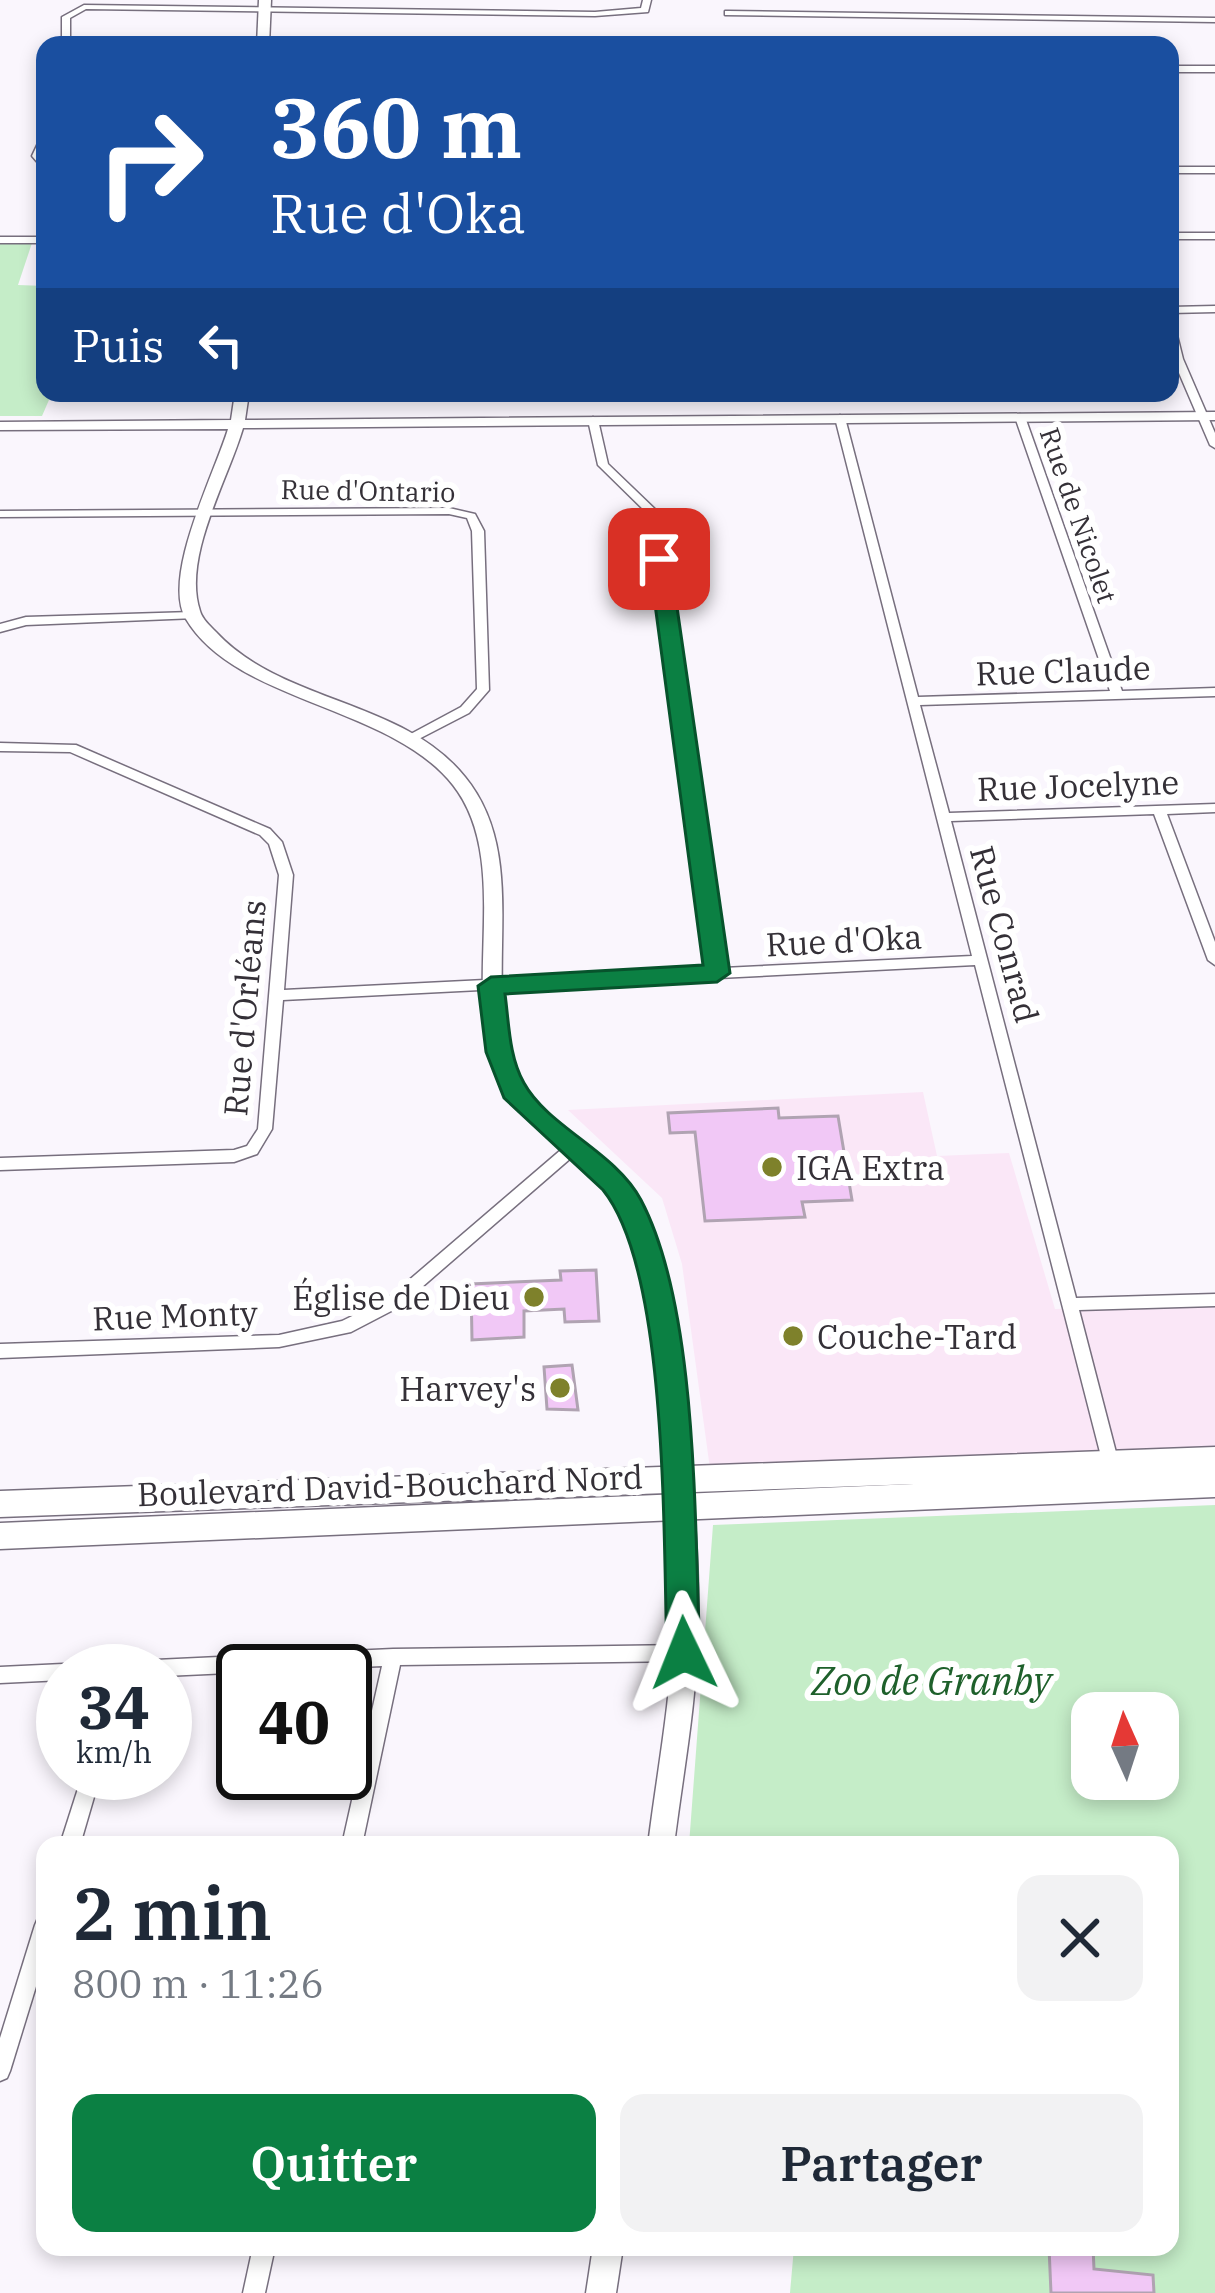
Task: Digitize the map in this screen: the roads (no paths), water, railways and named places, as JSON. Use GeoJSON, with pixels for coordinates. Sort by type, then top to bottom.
{"type":"FeatureCollection","features":[{"type":"Feature","properties":{"kind":"highway","name":"Boulevard David-Bouchard Nord"},"geometry":{"type":"LineString","coordinates":[[0,1536],[1215,1460]]}},
{"type":"Feature","properties":{"kind":"highway","name":"Boulevard David-Bouchard Nord"},"geometry":{"type":"LineString","coordinates":[[0,1504],[1215,1484]]}},
{"type":"Feature","properties":{"kind":"street"},"geometry":{"type":"LineString","coordinates":[[66,36],[66,16],[84,7],[265,5],[612,14],[645,10],[647,0]]}},
{"type":"Feature","properties":{"kind":"street"},"geometry":{"type":"LineString","coordinates":[[753,0],[757,14]]}},
{"type":"Feature","properties":{"kind":"street"},"geometry":{"type":"LineString","coordinates":[[1048,0],[1052,17]]}},
{"type":"Feature","properties":{"kind":"street"},"geometry":{"type":"LineString","coordinates":[[263,36],[265,5]]}},
{"type":"Feature","properties":{"kind":"street"},"geometry":{"type":"LineString","coordinates":[[728,14],[1215,20]]}},
{"type":"Feature","properties":{"kind":"street"},"geometry":{"type":"LineString","coordinates":[[1179,69],[1215,69]]}},
{"type":"Feature","properties":{"kind":"street"},"geometry":{"type":"LineString","coordinates":[[1179,170],[1215,170]]}},
{"type":"Feature","properties":{"kind":"street"},"geometry":{"type":"LineString","coordinates":[[1179,236],[1215,236]]}},
{"type":"Feature","properties":{"kind":"street"},"geometry":{"type":"LineString","coordinates":[[0,240],[36,240]]}},
{"type":"Feature","properties":{"kind":"street"},"geometry":{"type":"LineString","coordinates":[[1179,310],[1215,309]]}},
{"type":"Feature","properties":{"kind":"street"},"geometry":{"type":"LineString","coordinates":[[1179,348],[1215,445]]}},
{"type":"Feature","properties":{"kind":"street"},"geometry":{"type":"LineString","coordinates":[[241,402],[224,479],[188,553],[192,616],[239,663],[411,739],[462,783],[482,814],[489,845],[491,986],[499,1052],[513,1091],[628,1202],[651,1259],[679,1495],[684,1653],[662,1836]]}},
{"type":"Feature","properties":{"kind":"street"},"geometry":{"type":"LineString","coordinates":[[0,426],[1208,416]]}},
{"type":"Feature","properties":{"kind":"street","name":"Rue de Nicolet"},"geometry":{"type":"LineString","coordinates":[[1020,417],[1117,695]]}},
{"type":"Feature","properties":{"kind":"street","name":"Rue Conrad"},"geometry":{"type":"LineString","coordinates":[[840,418],[1112,1464]]}},
{"type":"Feature","properties":{"kind":"street"},"geometry":{"type":"LineString","coordinates":[[592,420],[602,465],[653,513],[717,973]]}},
{"type":"Feature","properties":{"kind":"street","name":"Rue d'Ontario"},"geometry":{"type":"LineString","coordinates":[[0,514],[448,511],[471,516],[478,531],[483,690],[465,710],[411,739]]}},
{"type":"Feature","properties":{"kind":"street"},"geometry":{"type":"LineString","coordinates":[[0,628],[26,621],[192,616]]}},
{"type":"Feature","properties":{"kind":"street","name":"Rue Claude"},"geometry":{"type":"LineString","coordinates":[[914,701],[1215,692]]}},
{"type":"Feature","properties":{"kind":"street","name":"Rue d'Orléans"},"geometry":{"type":"LineString","coordinates":[[0,747],[72,748],[265,832],[275,842],[286,875],[265,1129],[252,1150],[234,1156],[0,1164]]}},
{"type":"Feature","properties":{"kind":"street","name":"Rue Jocelyne"},"geometry":{"type":"LineString","coordinates":[[944,817],[1215,808]]}},
{"type":"Feature","properties":{"kind":"street"},"geometry":{"type":"LineString","coordinates":[[1160,810],[1215,960]]}},
{"type":"Feature","properties":{"kind":"street","name":"Rue d'Oka"},"geometry":{"type":"LineString","coordinates":[[279,995],[981,960]]}},
{"type":"Feature","properties":{"kind":"street","name":"Rue Monty"},"geometry":{"type":"LineString","coordinates":[[0,1351],[279,1341],[345,1327],[393,1303],[574,1147]]}},
{"type":"Feature","properties":{"kind":"street"},"geometry":{"type":"LineString","coordinates":[[1070,1304],[1215,1300]]}},
{"type":"Feature","properties":{"kind":"street"},"geometry":{"type":"LineString","coordinates":[[192,1667],[393,1657],[684,1653]]}},
{"type":"Feature","properties":{"kind":"street"},"geometry":{"type":"LineString","coordinates":[[354,1836],[393,1657]]}},
{"type":"Feature","properties":{"kind":"street"},"geometry":{"type":"LineString","coordinates":[[0,1675],[36,1673]]}},
{"type":"Feature","properties":{"kind":"street"},"geometry":{"type":"LineString","coordinates":[[73,1836],[84,1800]]}},
{"type":"Feature","properties":{"kind":"street"},"geometry":{"type":"LineString","coordinates":[[0,2071],[36,1954]]}},
{"type":"Feature","properties":{"kind":"street"},"geometry":{"type":"LineString","coordinates":[[254,2293],[262,2256]]}},
{"type":"Feature","properties":{"kind":"street"},"geometry":{"type":"LineString","coordinates":[[601,2293],[607,2256]]}},
{"type":"Feature","properties":{"kind":"place","name":"IGA Extra"},"geometry":{"type":"Point","coordinates":[772,1167]}},
{"type":"Feature","properties":{"kind":"place","name":"Église de Dieu"},"geometry":{"type":"Point","coordinates":[534,1297]}},
{"type":"Feature","properties":{"kind":"place","name":"Couche-Tard"},"geometry":{"type":"Point","coordinates":[793,1336]}},
{"type":"Feature","properties":{"kind":"place","name":"Harvey's"},"geometry":{"type":"Point","coordinates":[560,1388]}},
{"type":"Feature","properties":{"kind":"park label","name":"Zoo de Granby"},"geometry":{"type":"Point","coordinates":[931,1680]}}]}
